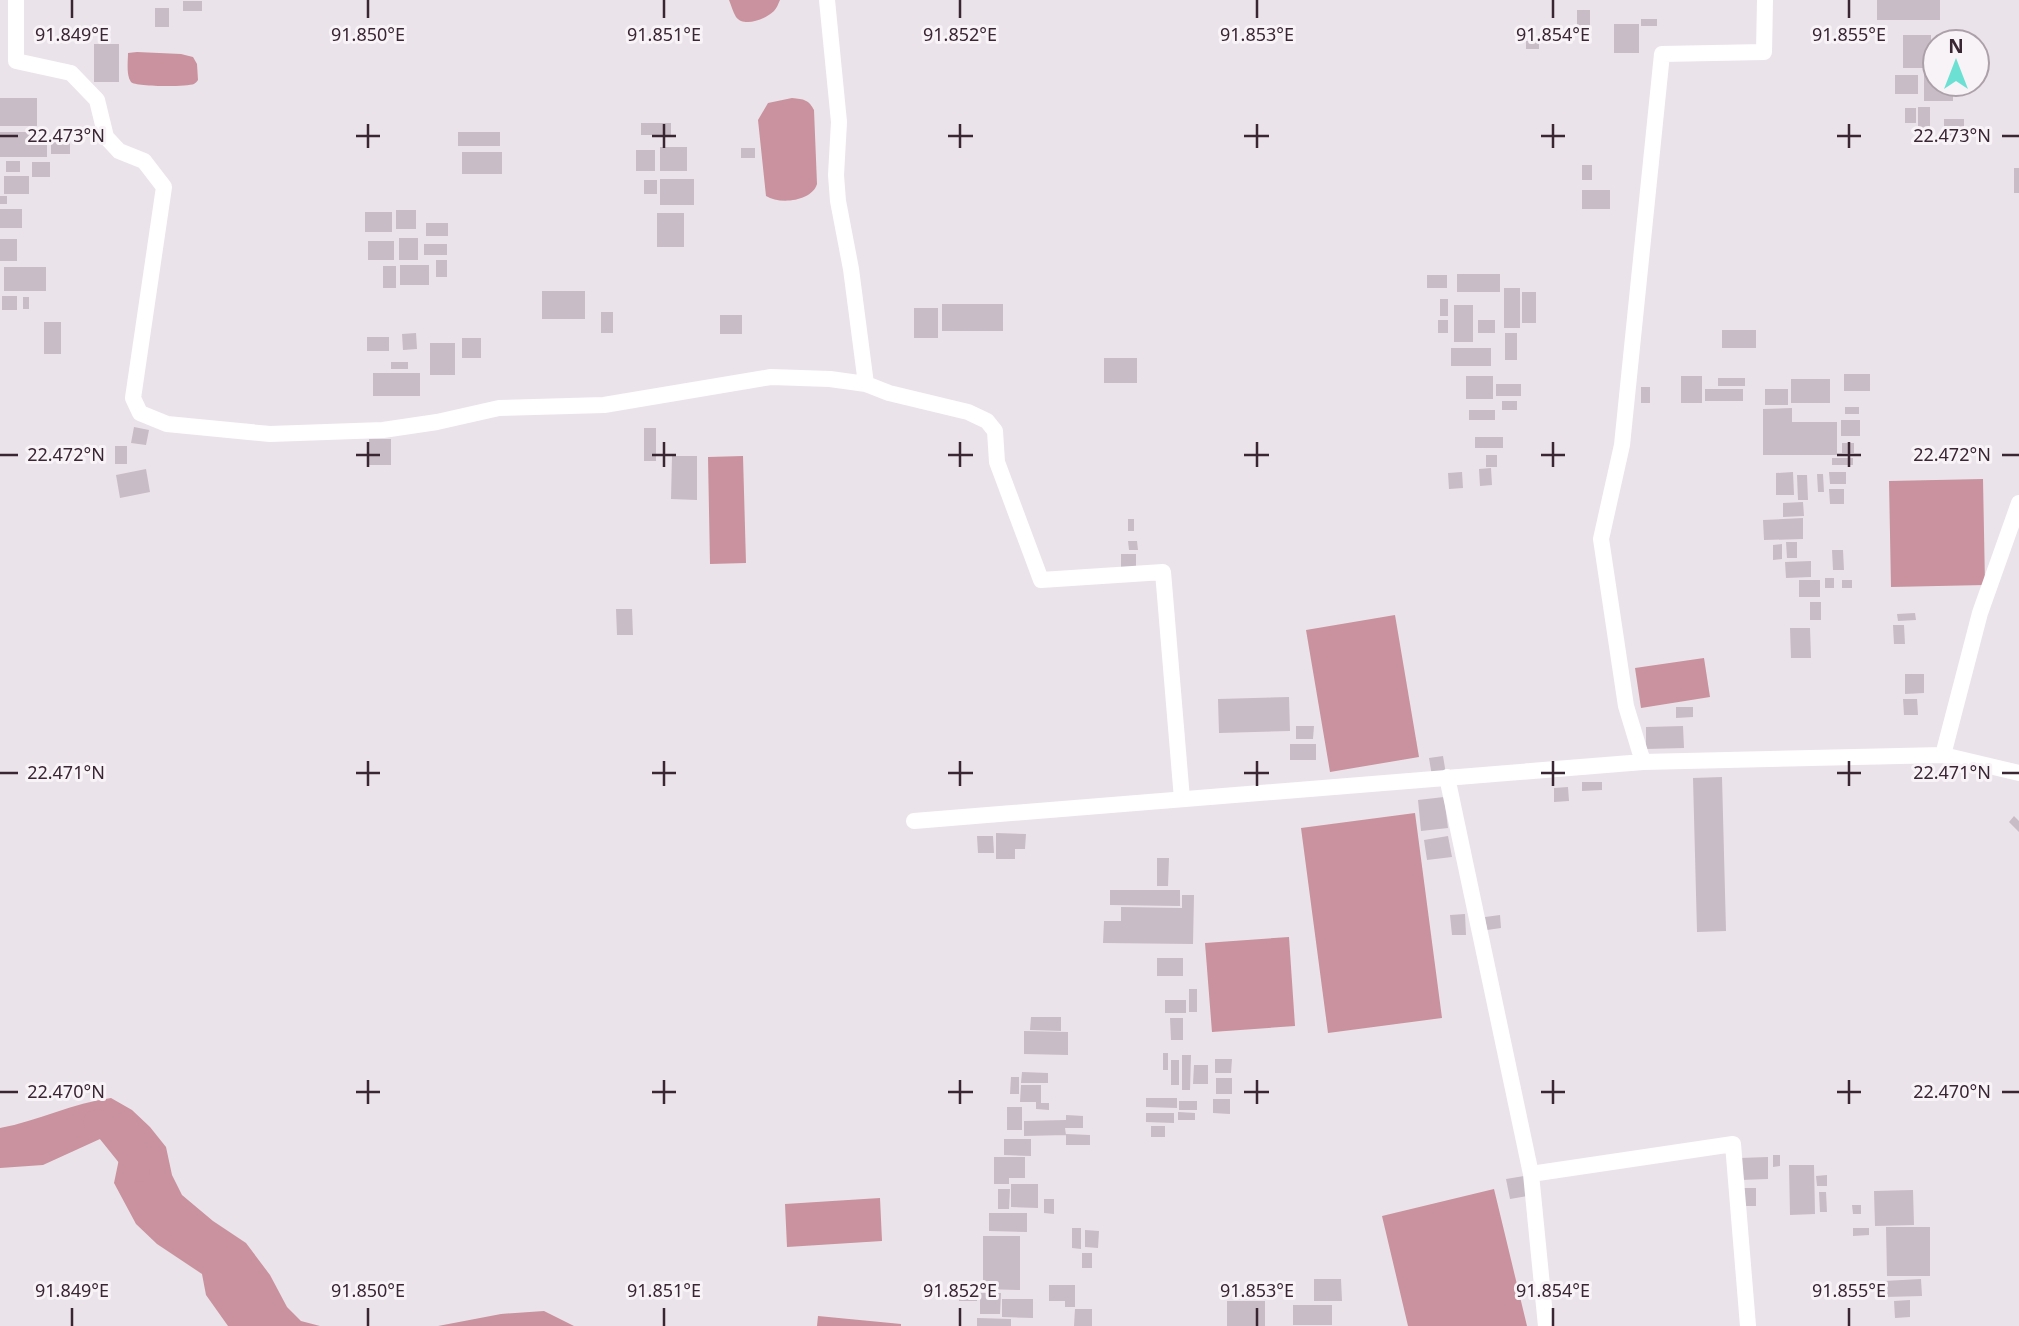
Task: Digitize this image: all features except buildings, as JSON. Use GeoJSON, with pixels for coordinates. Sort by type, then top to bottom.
{"type":"FeatureCollection","features":[{"type":"Feature","properties":{"kind":"street"},"geometry":{"type":"LineString","coordinates":[[16,0],[16,61],[71,73],[97,100],[106,137],[119,151],[144,161],[164,187],[133,398],[140,413],[167,424],[270,434],[383,430],[437,422],[499,408],[604,405],[771,377],[830,379],[866,384],[889,393],[968,412],[987,421],[995,431],[997,462],[1041,580],[1163,572],[1182,799]]}},
{"type":"Feature","properties":{"kind":"street"},"geometry":{"type":"LineString","coordinates":[[827,0],[839,122],[836,175],[838,201],[866,384]]}},
{"type":"Feature","properties":{"kind":"street"},"geometry":{"type":"LineString","coordinates":[[1643,762],[1626,706],[1601,539],[1622,445],[1662,54],[1764,52],[1765,0]]}},
{"type":"Feature","properties":{"kind":"street"},"geometry":{"type":"LineString","coordinates":[[1943,755],[1980,613],[2019,503]]}},
{"type":"Feature","properties":{"kind":"street"},"geometry":{"type":"LineString","coordinates":[[914,821],[1643,762],[1943,755],[2019,773]]}},
{"type":"Feature","properties":{"kind":"street"},"geometry":{"type":"LineString","coordinates":[[1447,776],[1531,1174],[1546,1326]]}},
{"type":"Feature","properties":{"kind":"street"},"geometry":{"type":"LineString","coordinates":[[1531,1174],[1733,1144],[1748,1326]]}},
{"type":"Feature","properties":{"kind":"shaded area"},"geometry":{"type":"Polygon","coordinates":[[[729,0],[780,0],[770,14],[761,19],[744,22],[736,17],[729,0]]]}},
{"type":"Feature","properties":{"kind":"shaded area"},"geometry":{"type":"Polygon","coordinates":[[[128,53],[193,57],[197,64],[198,80],[194,84],[182,86],[135,84],[128,76],[128,53]]]}},
{"type":"Feature","properties":{"kind":"shaded area"},"geometry":{"type":"Polygon","coordinates":[[[792,98],[806,101],[814,110],[817,184],[814,190],[802,198],[787,201],[766,196],[758,120],[768,103],[792,98]]]}},
{"type":"Feature","properties":{"kind":"shaded area"},"geometry":{"type":"Polygon","coordinates":[[[743,456],[746,563],[710,564],[708,457],[743,456]]]}},
{"type":"Feature","properties":{"kind":"shaded area"},"geometry":{"type":"Polygon","coordinates":[[[1983,479],[1985,585],[1891,587],[1889,481],[1983,479]]]}},
{"type":"Feature","properties":{"kind":"shaded area"},"geometry":{"type":"Polygon","coordinates":[[[1395,615],[1419,757],[1330,772],[1306,630],[1395,615]]]}},
{"type":"Feature","properties":{"kind":"shaded area"},"geometry":{"type":"Polygon","coordinates":[[[1704,658],[1710,697],[1641,708],[1635,668],[1704,658]]]}},
{"type":"Feature","properties":{"kind":"shaded area"},"geometry":{"type":"Polygon","coordinates":[[[1415,813],[1442,1018],[1328,1033],[1301,828],[1415,813]]]}},
{"type":"Feature","properties":{"kind":"shaded area"},"geometry":{"type":"Polygon","coordinates":[[[1289,937],[1295,1026],[1212,1032],[1205,943],[1289,937]]]}},
{"type":"Feature","properties":{"kind":"shaded area"},"geometry":{"type":"Polygon","coordinates":[[[111,1098],[132,1110],[166,1147],[172,1175],[182,1195],[213,1221],[246,1243],[270,1275],[287,1307],[301,1321],[320,1326],[228,1326],[206,1295],[202,1274],[157,1244],[136,1224],[114,1183],[123,1140],[100,1139],[43,1165],[0,1168],[0,1128],[111,1098]]]}},
{"type":"Feature","properties":{"kind":"shaded area"},"geometry":{"type":"Polygon","coordinates":[[[1494,1189],[1527,1326],[1408,1326],[1382,1216],[1494,1189]]]}},
{"type":"Feature","properties":{"kind":"shaded area"},"geometry":{"type":"Polygon","coordinates":[[[880,1198],[882,1241],[787,1247],[785,1204],[880,1198]]]}},
{"type":"Feature","properties":{"kind":"shaded area"},"geometry":{"type":"Polygon","coordinates":[[[544,1311],[574,1326],[438,1326],[501,1314],[544,1311]]]}},
{"type":"Feature","properties":{"kind":"shaded area"},"geometry":{"type":"Polygon","coordinates":[[[818,1316],[901,1324],[901,1326],[817,1326],[818,1316]]]}},
{"type":"Feature","properties":{"kind":"waterway"},"geometry":{"type":"LineString","coordinates":[[94,1121],[98,1120],[139,1171]]}}]}
